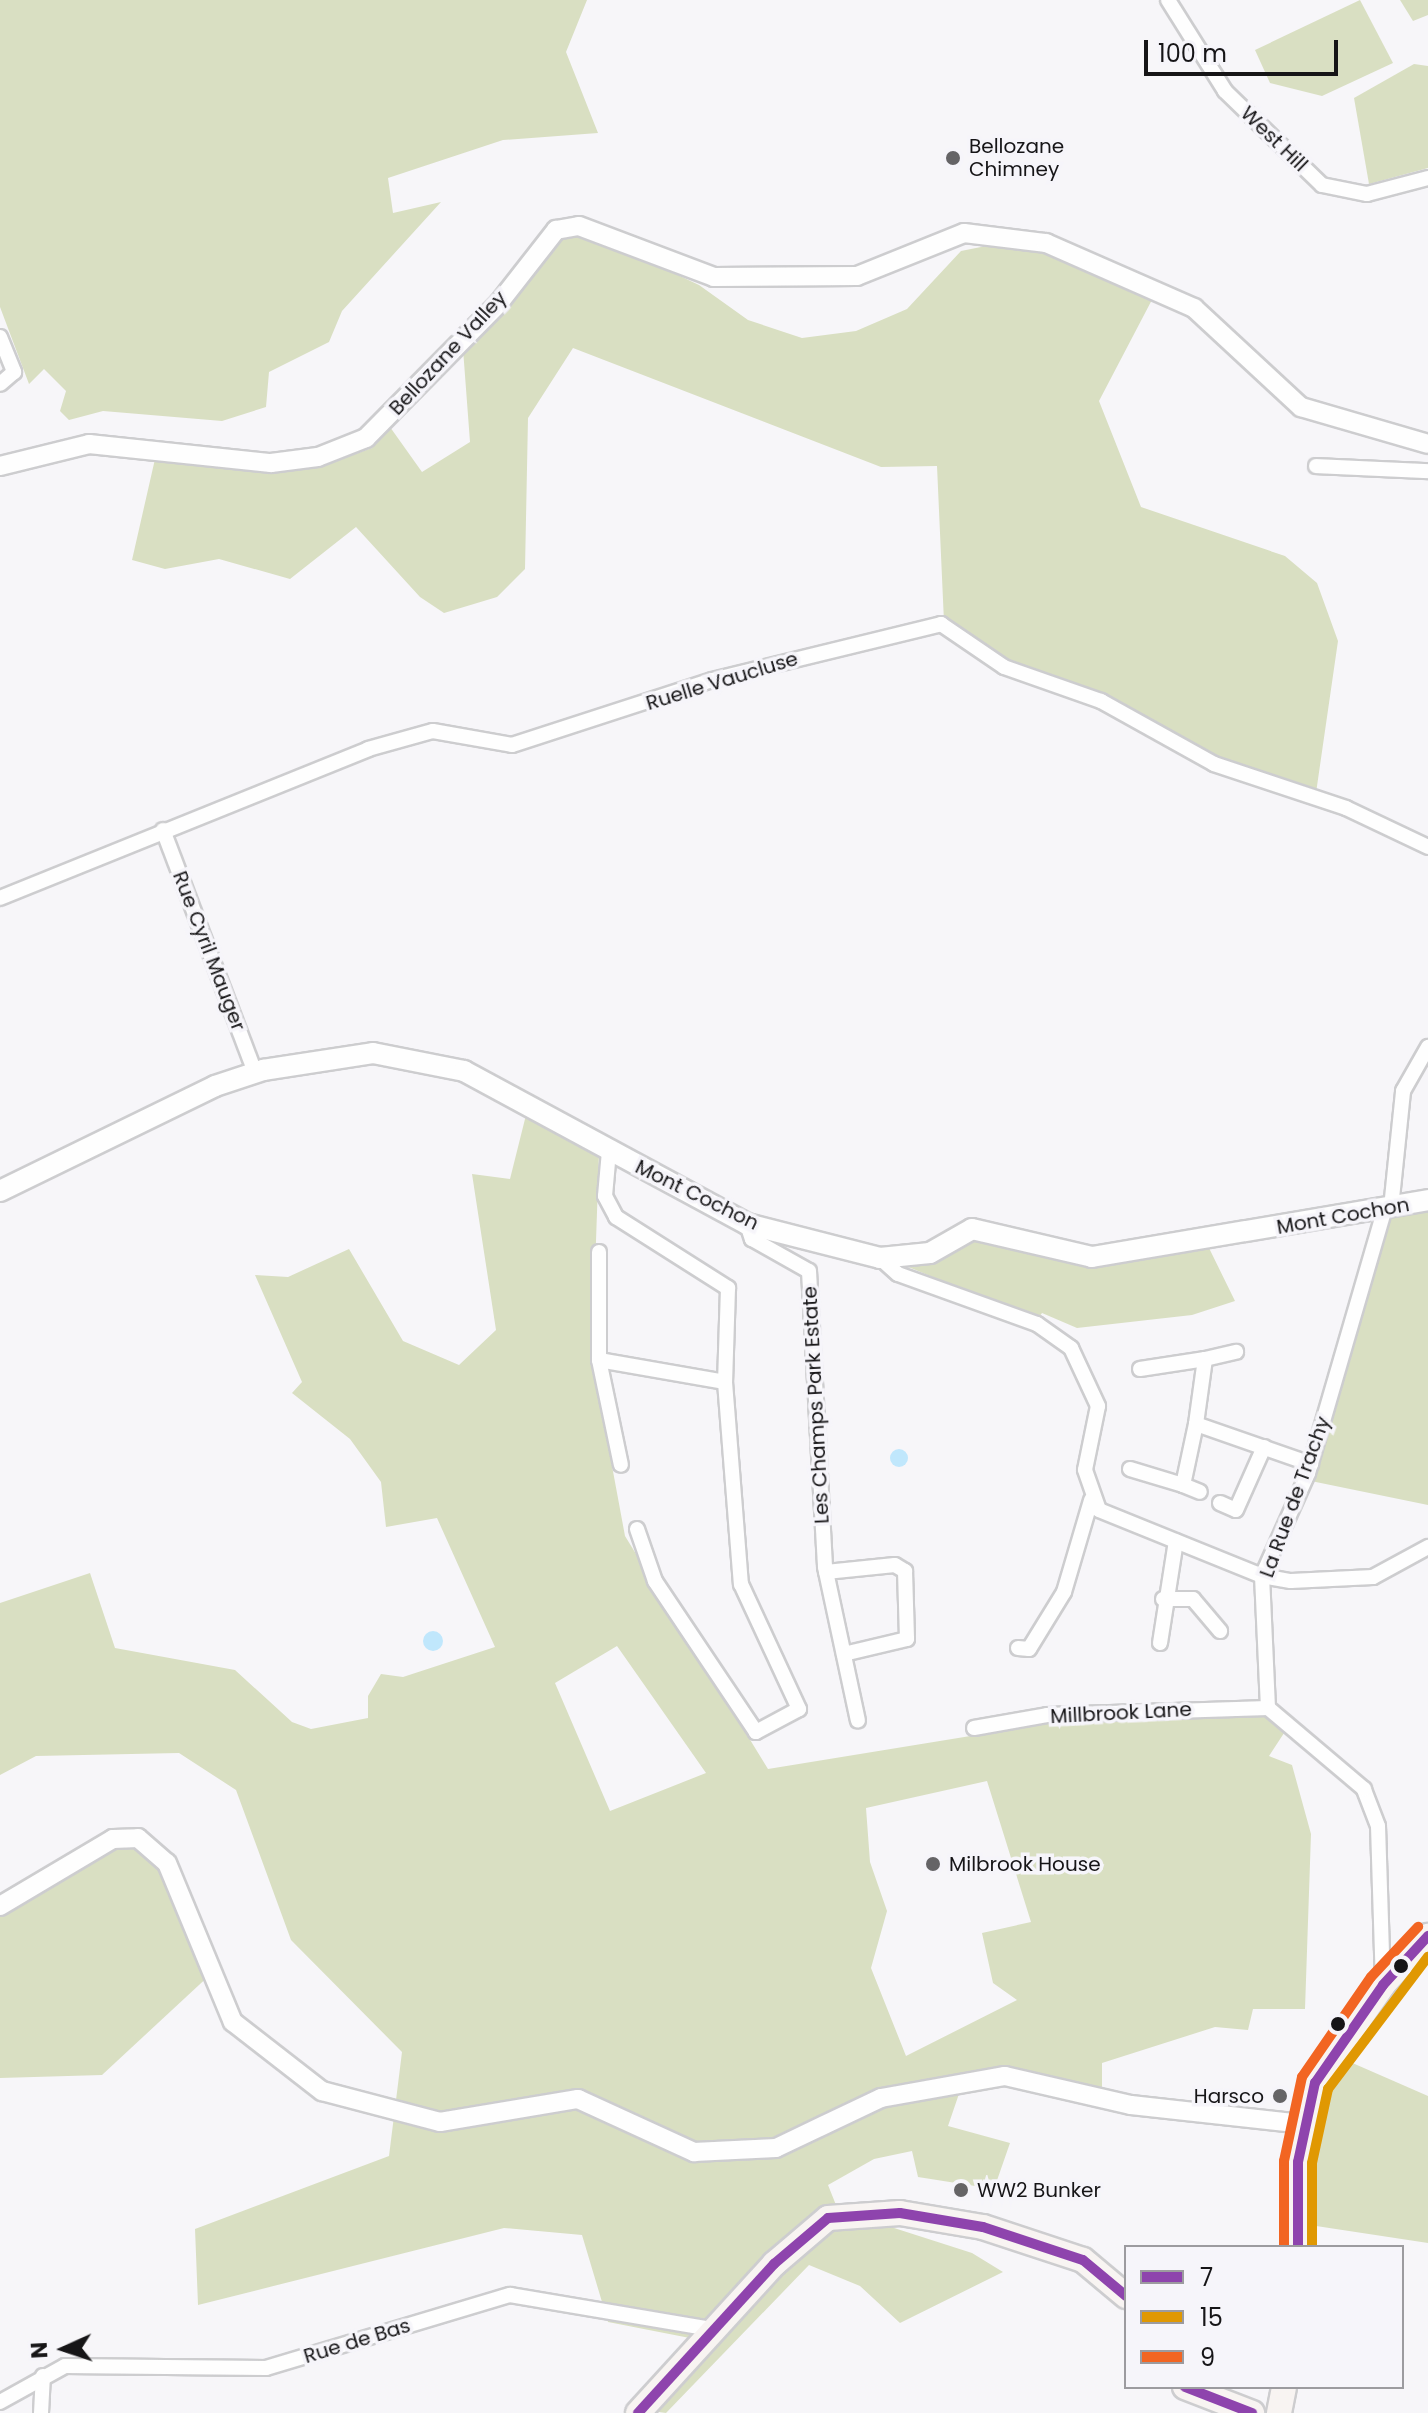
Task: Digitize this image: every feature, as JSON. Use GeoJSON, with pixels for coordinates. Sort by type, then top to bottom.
{"type":"FeatureCollection","features":[{"type":"Feature","properties":{"kind":"main road","name":"Mont Cochon"},"geometry":{"type":"LineString","coordinates":[[0,1191],[255,1072],[373,1053],[448,1066],[747,1224],[880,1258],[930,1253],[972,1229],[1092,1257],[1428,1200]]}},
{"type":"Feature","properties":{"kind":"main road"},"geometry":{"type":"LineString","coordinates":[[1298,2245],[1302,2124],[1333,2050],[1383,1985],[1428,1936]]}},
{"type":"Feature","properties":{"kind":"main road"},"geometry":{"type":"LineString","coordinates":[[638,2413],[719,2330],[806,2232],[853,2213],[923,2215],[1038,2241],[1083,2260],[1124,2294]]}},
{"type":"Feature","properties":{"kind":"main road"},"geometry":{"type":"LineString","coordinates":[[1190,2389],[1252,2413]]}},
{"type":"Feature","properties":{"kind":"main road"},"geometry":{"type":"LineString","coordinates":[[1279,2413],[1284,2389]]}},
{"type":"Feature","properties":{"kind":"street","name":"West Hill"},"geometry":{"type":"LineString","coordinates":[[1168,0],[1225,91],[1322,185],[1367,194],[1428,178]]}},
{"type":"Feature","properties":{"kind":"street","name":"Bellozane Valley"},"geometry":{"type":"LineString","coordinates":[[0,466],[89,444],[271,463],[318,457],[366,438],[499,303],[556,230],[579,226],[714,277],[857,276],[964,233],[1046,243],[1194,308],[1301,407],[1428,444]]}},
{"type":"Feature","properties":{"kind":"street"},"geometry":{"type":"LineString","coordinates":[[0,337],[14,372],[0,384]]}},
{"type":"Feature","properties":{"kind":"street"},"geometry":{"type":"LineString","coordinates":[[1316,466],[1428,471]]}},
{"type":"Feature","properties":{"kind":"street","name":"Ruelle Vaucluse"},"geometry":{"type":"LineString","coordinates":[[0,898],[163,830],[433,731],[512,745],[712,680],[941,624],[1004,667],[1101,701],[1214,764],[1346,808],[1428,847]]}},
{"type":"Feature","properties":{"kind":"street","name":"Rue Cyril Mauger"},"geometry":{"type":"LineString","coordinates":[[163,830],[255,1072]]}},
{"type":"Feature","properties":{"kind":"street"},"geometry":{"type":"LineString","coordinates":[[1388,1208],[1403,1091],[1428,1047]]}},
{"type":"Feature","properties":{"kind":"street"},"geometry":{"type":"LineString","coordinates":[[609,1151],[605,1196],[616,1217],[728,1288],[725,1382],[741,1584],[799,1709],[756,1732],[655,1581],[637,1529]]}},
{"type":"Feature","properties":{"kind":"street","name":"La Rue de Trachy"},"geometry":{"type":"LineString","coordinates":[[1268,1708],[1262,1576],[1311,1464],[1388,1208]]}},
{"type":"Feature","properties":{"kind":"street","name":"Les Champs Park Estate"},"geometry":{"type":"LineString","coordinates":[[747,1224],[752,1239],[809,1271],[826,1572],[858,1721]]}},
{"type":"Feature","properties":{"kind":"street"},"geometry":{"type":"LineString","coordinates":[[599,1252],[599,1360],[621,1465]]}},
{"type":"Feature","properties":{"kind":"street"},"geometry":{"type":"LineString","coordinates":[[880,1258],[898,1274],[1037,1324],[1084,1364],[1098,1406],[1085,1470],[1091,1500],[1099,1510],[1262,1576],[1373,1577],[1428,1547]]}},
{"type":"Feature","properties":{"kind":"street"},"geometry":{"type":"LineString","coordinates":[[1140,1369],[1236,1352]]}},
{"type":"Feature","properties":{"kind":"street"},"geometry":{"type":"LineString","coordinates":[[1183,1485],[1205,1359]]}},
{"type":"Feature","properties":{"kind":"street"},"geometry":{"type":"LineString","coordinates":[[599,1360],[725,1382]]}},
{"type":"Feature","properties":{"kind":"street"},"geometry":{"type":"LineString","coordinates":[[1196,1424],[1311,1464]]}},
{"type":"Feature","properties":{"kind":"street"},"geometry":{"type":"LineString","coordinates":[[1220,1503],[1236,1510],[1264,1447]]}},
{"type":"Feature","properties":{"kind":"street"},"geometry":{"type":"LineString","coordinates":[[1130,1469],[1200,1492]]}},
{"type":"Feature","properties":{"kind":"street"},"geometry":{"type":"LineString","coordinates":[[1018,1648],[1029,1649],[1064,1592],[1091,1500]]}},
{"type":"Feature","properties":{"kind":"street"},"geometry":{"type":"LineString","coordinates":[[1160,1643],[1163,1599],[1176,1541]]}},
{"type":"Feature","properties":{"kind":"street"},"geometry":{"type":"LineString","coordinates":[[826,1572],[895,1565],[905,1571],[907,1639],[844,1654]]}},
{"type":"Feature","properties":{"kind":"street"},"geometry":{"type":"LineString","coordinates":[[1163,1599],[1193,1599],[1220,1631]]}},
{"type":"Feature","properties":{"kind":"street"},"geometry":{"type":"LineString","coordinates":[[1268,1708],[1364,1789],[1378,1826],[1383,1985]]}},
{"type":"Feature","properties":{"kind":"street","name":"Millbrook Lane"},"geometry":{"type":"LineString","coordinates":[[974,1728],[1047,1715],[1268,1708]]}},
{"type":"Feature","properties":{"kind":"street"},"geometry":{"type":"LineString","coordinates":[[0,1906],[113,1839],[138,1838],[167,1863],[233,2022],[322,2091],[440,2122],[578,2099],[694,2152],[776,2148],[881,2098],[1005,2076],[1131,2105],[1302,2124]]}},
{"type":"Feature","properties":{"kind":"street","name":"Rue de Bas"},"geometry":{"type":"LineString","coordinates":[[0,2402],[65,2366],[266,2368],[510,2295],[719,2330]]}},
{"type":"Feature","properties":{"kind":"street"},"geometry":{"type":"LineString","coordinates":[[41,2413],[43,2376]]}},
{"type":"Feature","properties":{"kind":"green space"},"geometry":{"type":"Polygon","coordinates":[[[0,0],[587,0],[566,52],[598,133],[503,140],[388,178],[393,213],[441,202],[342,311],[329,342],[269,372],[266,407],[222,421],[103,411],[69,420],[60,411],[66,391],[44,369],[29,384],[0,307],[0,0]]]}},
{"type":"Feature","properties":{"kind":"green space"},"geometry":{"type":"Polygon","coordinates":[[[1360,0],[1393,63],[1322,96],[1270,83],[1255,50],[1360,0]]]}},
{"type":"Feature","properties":{"kind":"green space"},"geometry":{"type":"Polygon","coordinates":[[[1400,0],[1428,0],[1428,15],[1413,21],[1400,0]]]}},
{"type":"Feature","properties":{"kind":"green space"},"geometry":{"type":"Polygon","coordinates":[[[1414,64],[1428,66],[1428,168],[1369,184],[1354,98],[1414,64]]]}},
{"type":"Feature","properties":{"kind":"green space"},"geometry":{"type":"Polygon","coordinates":[[[595,236],[699,285],[748,320],[802,338],[856,331],[907,309],[961,251],[1001,243],[1035,248],[1155,294],[1099,401],[1141,507],[1285,556],[1317,583],[1338,641],[1316,793],[1215,760],[1007,662],[944,622],[937,466],[881,467],[573,348],[528,418],[525,569],[497,597],[444,613],[420,597],[356,527],[290,579],[219,559],[165,569],[132,560],[155,459],[276,472],[319,467],[372,448],[390,427],[422,472],[470,442],[463,349],[564,237],[595,236]]]}},
{"type":"Feature","properties":{"kind":"green space"},"geometry":{"type":"Polygon","coordinates":[[[526,1115],[599,1154],[592,1358],[625,1536],[768,1769],[1100,1715],[1264,1713],[1286,1730],[1269,1756],[1292,1765],[1311,1834],[1305,2009],[1253,2009],[1248,2030],[1215,2027],[1102,2063],[1102,2093],[986,2069],[962,2085],[948,2126],[1010,2143],[994,2189],[918,2177],[912,2151],[874,2159],[828,2185],[838,2210],[972,2253],[1003,2272],[900,2323],[860,2286],[809,2265],[666,2413],[652,2411],[700,2340],[608,2322],[582,2235],[504,2228],[198,2305],[195,2229],[389,2156],[402,2052],[291,1940],[236,1790],[179,1753],[36,1756],[0,1775],[0,1603],[90,1573],[115,1648],[235,1670],[292,1722],[311,1729],[368,1718],[368,1696],[381,1674],[403,1677],[495,1647],[437,1518],[386,1527],[381,1482],[350,1439],[292,1393],[302,1382],[255,1275],[288,1277],[349,1249],[403,1341],[459,1365],[496,1330],[472,1174],[510,1179],[526,1115]],[[617,1646],[555,1683],[610,1811],[706,1773],[617,1646]],[[987,1781],[866,1808],[870,1862],[887,1911],[871,1968],[906,2056],[1017,2000],[993,1983],[982,1933],[1031,1922],[987,1781]]]}},
{"type":"Feature","properties":{"kind":"green space"},"geometry":{"type":"Polygon","coordinates":[[[1428,1207],[1428,1505],[1311,1481],[1389,1215],[1428,1207]]]}},
{"type":"Feature","properties":{"kind":"green space"},"geometry":{"type":"Polygon","coordinates":[[[978,1238],[1093,1268],[1209,1248],[1235,1301],[1192,1315],[1077,1328],[1042,1313],[1037,1320],[906,1266],[978,1238]]]}},
{"type":"Feature","properties":{"kind":"green space"},"geometry":{"type":"Polygon","coordinates":[[[138,1838],[167,1863],[213,1972],[102,2075],[0,2078],[0,1906],[113,1839],[138,1838]]]}},
{"type":"Feature","properties":{"kind":"green space"},"geometry":{"type":"Polygon","coordinates":[[[1341,2058],[1428,2096],[1428,2243],[1303,2224],[1316,2098],[1341,2058]]]}},
{"type":"Feature","properties":{"kind":"water"},"geometry":{"type":"Polygon","coordinates":[[[899,1449],[906,1451],[906,1465],[899,1467],[892,1465],[890,1458],[892,1451],[899,1449]]]}},
{"type":"Feature","properties":{"kind":"water"},"geometry":{"type":"Polygon","coordinates":[[[433,1631],[440,1634],[443,1641],[440,1648],[433,1651],[426,1648],[423,1641],[426,1634],[433,1631]]]}},
{"type":"Feature","properties":{"kind":"transit line","name":"9"},"geometry":{"type":"LineString","coordinates":[[1284,2245],[1284,2161],[1302,2077],[1371,1977],[1418,1927]]}},
{"type":"Feature","properties":{"kind":"transit line","name":"7"},"geometry":{"type":"LineString","coordinates":[[1298,2245],[1298,2162],[1315,2083],[1383,1985],[1428,1936]]}},
{"type":"Feature","properties":{"kind":"transit line","name":"15"},"geometry":{"type":"LineString","coordinates":[[1312,2245],[1312,2163],[1328,2089],[1428,1957]]}},
{"type":"Feature","properties":{"kind":"transit line","name":"7"},"geometry":{"type":"LineString","coordinates":[[638,2413],[774,2264],[828,2218],[900,2213],[983,2227],[1083,2260],[1124,2294]]}},
{"type":"Feature","properties":{"kind":"transit line","name":"7"},"geometry":{"type":"LineString","coordinates":[[1190,2389],[1252,2413]]}},
{"type":"Feature","properties":{"kind":"place","name":"Bellozane Chimney"},"geometry":{"type":"Point","coordinates":[953,158]}},
{"type":"Feature","properties":{"kind":"place","name":"Milbrook House"},"geometry":{"type":"Point","coordinates":[933,1864]}},
{"type":"Feature","properties":{"kind":"place","name":"Harsco"},"geometry":{"type":"Point","coordinates":[1280,2096]}},
{"type":"Feature","properties":{"kind":"place","name":"WW2 Bunker"},"geometry":{"type":"Point","coordinates":[961,2190]}}]}
